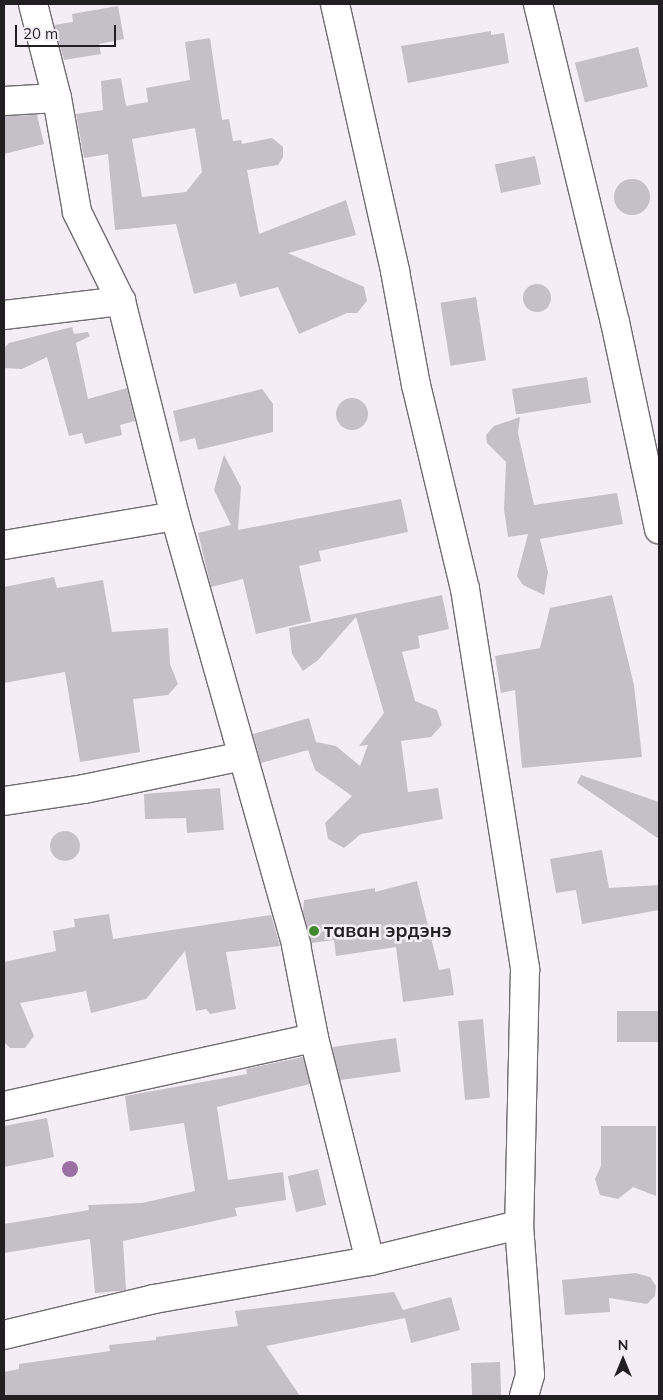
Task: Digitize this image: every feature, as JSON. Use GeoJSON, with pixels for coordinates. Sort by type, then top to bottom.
{"type":"FeatureCollection","features":[{"type":"Feature","properties":{"kind":"street"},"geometry":{"type":"LineString","coordinates":[[33,4],[57,98],[77,212],[121,301],[176,516],[296,945],[314,1038],[370,1261]]}},
{"type":"Feature","properties":{"kind":"street"},"geometry":{"type":"LineString","coordinates":[[335,4],[395,272],[416,384],[465,589],[524,959],[519,1225],[530,1375],[524,1396]]}},
{"type":"Feature","properties":{"kind":"street"},"geometry":{"type":"LineString","coordinates":[[538,4],[615,322],[659,528]]}},
{"type":"Feature","properties":{"kind":"street"},"geometry":{"type":"LineString","coordinates":[[4,101],[57,98]]}},
{"type":"Feature","properties":{"kind":"street"},"geometry":{"type":"LineString","coordinates":[[4,315],[121,301]]}},
{"type":"Feature","properties":{"kind":"street"},"geometry":{"type":"LineString","coordinates":[[4,544],[176,516]]}},
{"type":"Feature","properties":{"kind":"street"},"geometry":{"type":"LineString","coordinates":[[4,801],[84,789],[243,756]]}},
{"type":"Feature","properties":{"kind":"street"},"geometry":{"type":"LineString","coordinates":[[4,1106],[314,1038]]}},
{"type":"Feature","properties":{"kind":"street"},"geometry":{"type":"LineString","coordinates":[[4,1335],[154,1299],[370,1261],[519,1225]]}},
{"type":"Feature","properties":{"kind":"building"},"geometry":{"type":"Polygon","coordinates":[[[118,6],[124,39],[99,44],[101,54],[64,60],[54,25],[73,22],[72,14],[118,6]]]}},
{"type":"Feature","properties":{"kind":"building"},"geometry":{"type":"Polygon","coordinates":[[[491,31],[491,35],[504,33],[509,63],[408,83],[401,46],[491,31]]]}},
{"type":"Feature","properties":{"kind":"building"},"geometry":{"type":"Polygon","coordinates":[[[210,38],[222,120],[229,119],[233,141],[241,140],[242,144],[272,138],[283,147],[283,157],[278,165],[247,170],[259,234],[346,200],[356,235],[288,253],[364,287],[367,301],[357,313],[347,313],[299,334],[278,287],[240,297],[236,283],[194,294],[176,224],[115,230],[108,154],[84,158],[76,114],[103,110],[101,81],[121,78],[126,106],[148,102],[146,88],[190,80],[185,42],[210,38]],[[195,128],[132,139],[142,197],[186,192],[202,172],[195,128]]]}},
{"type":"Feature","properties":{"kind":"building"},"geometry":{"type":"Polygon","coordinates":[[[638,47],[648,87],[585,103],[575,63],[638,47]]]}},
{"type":"Feature","properties":{"kind":"building"},"geometry":{"type":"Polygon","coordinates":[[[37,115],[44,144],[4,154],[4,116],[37,115]]]}},
{"type":"Feature","properties":{"kind":"building"},"geometry":{"type":"Polygon","coordinates":[[[535,156],[541,184],[501,193],[495,165],[535,156]]]}},
{"type":"Feature","properties":{"kind":"building"},"geometry":{"type":"Polygon","coordinates":[[[632,179],[639,180],[645,184],[649,190],[649,204],[645,210],[639,214],[632,215],[625,214],[619,210],[615,204],[614,197],[615,190],[619,184],[625,180],[632,179]]]}},
{"type":"Feature","properties":{"kind":"building"},"geometry":{"type":"Polygon","coordinates":[[[537,284],[547,288],[551,298],[547,308],[537,312],[527,308],[523,298],[527,288],[537,284]]]}},
{"type":"Feature","properties":{"kind":"building"},"geometry":{"type":"Polygon","coordinates":[[[476,297],[486,360],[450,366],[440,303],[476,297]]]}},
{"type":"Feature","properties":{"kind":"building"},"geometry":{"type":"Polygon","coordinates":[[[72,327],[74,334],[88,332],[90,336],[76,343],[88,399],[127,388],[135,421],[120,425],[122,435],[85,444],[82,433],[69,436],[47,357],[22,369],[4,368],[4,348],[9,343],[72,327]]]}},
{"type":"Feature","properties":{"kind":"building"},"geometry":{"type":"Polygon","coordinates":[[[587,377],[591,403],[516,415],[512,389],[587,377]]]}},
{"type":"Feature","properties":{"kind":"building"},"geometry":{"type":"Polygon","coordinates":[[[262,389],[273,404],[273,432],[198,450],[195,438],[180,442],[173,411],[262,389]]]}},
{"type":"Feature","properties":{"kind":"building"},"geometry":{"type":"Polygon","coordinates":[[[352,398],[358,399],[363,403],[367,408],[367,420],[363,425],[358,429],[352,430],[346,429],[341,425],[337,420],[336,414],[337,408],[341,403],[346,399],[352,398]]]}},
{"type":"Feature","properties":{"kind":"building"},"geometry":{"type":"Polygon","coordinates":[[[520,417],[518,433],[534,505],[617,493],[623,524],[540,539],[548,572],[544,595],[523,585],[517,576],[528,534],[508,537],[504,509],[506,462],[487,443],[486,435],[494,426],[520,417]]]}},
{"type":"Feature","properties":{"kind":"building"},"geometry":{"type":"Polygon","coordinates":[[[224,455],[241,487],[238,530],[401,499],[408,532],[319,551],[321,561],[299,566],[311,621],[256,634],[243,579],[211,587],[198,533],[231,525],[214,490],[224,455]]]}},
{"type":"Feature","properties":{"kind":"building"},"geometry":{"type":"Polygon","coordinates":[[[54,577],[57,588],[103,580],[112,632],[168,628],[170,664],[178,684],[168,695],[133,699],[140,752],[80,762],[65,672],[4,683],[4,587],[54,577]]]}},
{"type":"Feature","properties":{"kind":"building"},"geometry":{"type":"Polygon","coordinates":[[[442,595],[449,629],[418,636],[420,648],[402,652],[415,701],[437,710],[442,725],[431,737],[401,741],[408,792],[438,788],[443,819],[361,834],[344,848],[328,839],[325,823],[352,796],[315,770],[308,750],[261,763],[253,734],[309,718],[316,742],[336,746],[360,766],[368,745],[359,746],[384,713],[356,617],[318,660],[303,671],[292,654],[289,628],[442,595]]]}},
{"type":"Feature","properties":{"kind":"building"},"geometry":{"type":"Polygon","coordinates":[[[612,595],[634,685],[642,757],[522,768],[515,690],[501,693],[495,656],[540,648],[550,608],[612,595]]]}},
{"type":"Feature","properties":{"kind":"building"},"geometry":{"type":"Polygon","coordinates":[[[581,775],[659,802],[659,839],[577,783],[581,775]]]}},
{"type":"Feature","properties":{"kind":"building"},"geometry":{"type":"Polygon","coordinates":[[[220,788],[224,830],[187,833],[186,818],[145,819],[144,794],[220,788]]]}},
{"type":"Feature","properties":{"kind":"building"},"geometry":{"type":"Polygon","coordinates":[[[65,831],[71,832],[79,840],[79,852],[71,860],[65,861],[59,860],[51,852],[50,846],[51,840],[59,832],[65,831]]]}},
{"type":"Feature","properties":{"kind":"building"},"geometry":{"type":"Polygon","coordinates":[[[602,850],[609,888],[659,885],[659,910],[582,924],[576,890],[556,893],[550,859],[602,850]]]}},
{"type":"Feature","properties":{"kind":"building"},"geometry":{"type":"Polygon","coordinates":[[[417,881],[439,970],[450,968],[454,995],[403,1002],[396,947],[336,956],[334,940],[312,943],[303,912],[304,900],[375,888],[375,892],[417,881]]]}},
{"type":"Feature","properties":{"kind":"building"},"geometry":{"type":"Polygon","coordinates":[[[109,914],[113,939],[271,915],[280,946],[226,952],[236,1009],[210,1014],[206,1009],[196,1011],[185,951],[146,999],[91,1013],[86,991],[20,1003],[34,1036],[25,1048],[10,1048],[4,1042],[4,962],[56,951],[53,931],[75,927],[74,919],[109,914]]]}},
{"type":"Feature","properties":{"kind":"building"},"geometry":{"type":"Polygon","coordinates":[[[617,1011],[659,1011],[659,1042],[617,1042],[617,1011]]]}},
{"type":"Feature","properties":{"kind":"building"},"geometry":{"type":"Polygon","coordinates":[[[483,1019],[490,1098],[465,1100],[458,1021],[483,1019]]]}},
{"type":"Feature","properties":{"kind":"building"},"geometry":{"type":"Polygon","coordinates":[[[396,1038],[401,1072],[337,1081],[333,1047],[396,1038]]]}},
{"type":"Feature","properties":{"kind":"building"},"geometry":{"type":"Polygon","coordinates":[[[303,1057],[310,1084],[217,1107],[228,1180],[283,1172],[286,1200],[235,1208],[237,1216],[123,1241],[126,1290],[95,1293],[90,1239],[4,1253],[4,1224],[89,1210],[88,1205],[142,1203],[195,1191],[184,1123],[130,1131],[125,1096],[247,1074],[246,1069],[303,1057]]]}},
{"type":"Feature","properties":{"kind":"building"},"geometry":{"type":"Polygon","coordinates":[[[47,1118],[54,1157],[4,1167],[4,1126],[47,1118]]]}},
{"type":"Feature","properties":{"kind":"building"},"geometry":{"type":"Polygon","coordinates":[[[601,1126],[656,1126],[656,1196],[633,1187],[618,1199],[600,1195],[595,1179],[601,1166],[601,1126]]]}},
{"type":"Feature","properties":{"kind":"building"},"geometry":{"type":"Polygon","coordinates":[[[318,1169],[326,1205],[296,1212],[288,1176],[318,1169]]]}},
{"type":"Feature","properties":{"kind":"building"},"geometry":{"type":"Polygon","coordinates":[[[636,1273],[650,1277],[656,1286],[655,1296],[647,1304],[609,1298],[610,1312],[565,1315],[562,1280],[636,1273]]]}},
{"type":"Feature","properties":{"kind":"building"},"geometry":{"type":"Polygon","coordinates":[[[394,1292],[403,1310],[451,1297],[460,1330],[411,1343],[405,1318],[266,1346],[300,1396],[4,1396],[4,1372],[19,1369],[19,1364],[110,1351],[109,1345],[156,1340],[156,1337],[238,1326],[235,1311],[394,1292]]]}},
{"type":"Feature","properties":{"kind":"building"},"geometry":{"type":"Polygon","coordinates":[[[500,1362],[501,1396],[472,1396],[471,1363],[500,1362]]]}},
{"type":"Feature","properties":{"kind":"place","name":"таван эрдэнэ"},"geometry":{"type":"Point","coordinates":[314,931]}}]}
